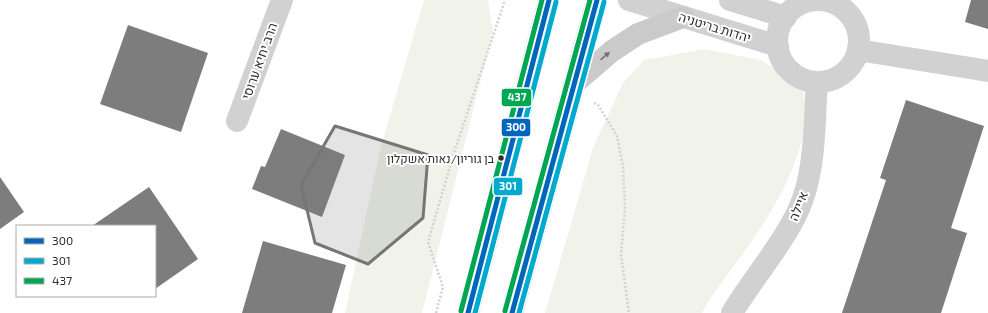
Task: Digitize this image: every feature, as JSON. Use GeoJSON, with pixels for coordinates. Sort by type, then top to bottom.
{"type":"FeatureCollection","features":[{"type":"Feature","properties":{"kind":"main road"},"geometry":{"type":"LineString","coordinates":[[534,0],[540,33]]}},
{"type":"Feature","properties":{"kind":"main road"},"geometry":{"type":"LineString","coordinates":[[468,313],[549,0]]}},
{"type":"Feature","properties":{"kind":"main road"},"geometry":{"type":"LineString","coordinates":[[512,313],[597,0]]}},
{"type":"Feature","properties":{"kind":"main road"},"geometry":{"type":"LineString","coordinates":[[574,86],[612,51],[638,34],[682,17]]}},
{"type":"Feature","properties":{"kind":"street","name":"הרב יחיא ערוסי"},"geometry":{"type":"LineString","coordinates":[[237,121],[282,0]]}},
{"type":"Feature","properties":{"kind":"street","name":"יהדות בריטניה"},"geometry":{"type":"LineString","coordinates":[[629,0],[778,46]]}},
{"type":"Feature","properties":{"kind":"street"},"geometry":{"type":"LineString","coordinates":[[730,0],[786,17]]}},
{"type":"Feature","properties":{"kind":"street"},"geometry":{"type":"LineString","coordinates":[[809,1],[840,3],[855,24],[859,37],[858,50],[853,62],[845,72],[834,79],[810,82],[799,78],[790,71],[783,62],[778,46],[780,28],[786,17],[796,7],[809,1]]}},
{"type":"Feature","properties":{"kind":"street"},"geometry":{"type":"LineString","coordinates":[[858,50],[988,71]]}},
{"type":"Feature","properties":{"kind":"street","name":"איילה"},"geometry":{"type":"LineString","coordinates":[[732,313],[785,235],[799,210],[813,149],[817,82]]}},
{"type":"Feature","properties":{"kind":"path"},"geometry":{"type":"LineString","coordinates":[[436,313],[443,287],[428,242],[453,156],[505,0]]}},
{"type":"Feature","properties":{"kind":"path"},"geometry":{"type":"LineString","coordinates":[[574,86],[598,105],[618,136],[623,167],[626,208],[621,254],[629,313]]}},
{"type":"Feature","properties":{"kind":"highlighted area"},"geometry":{"type":"Polygon","coordinates":[[[335,126],[428,155],[423,218],[368,264],[315,243],[301,185],[335,126]]]}},
{"type":"Feature","properties":{"kind":"shaded area"},"geometry":{"type":"Polygon","coordinates":[[[424,0],[488,0],[493,32],[422,313],[345,313],[381,146],[424,0]]]}},
{"type":"Feature","properties":{"kind":"shaded area"},"geometry":{"type":"Polygon","coordinates":[[[705,49],[761,60],[803,86],[806,122],[800,148],[791,172],[767,218],[753,240],[707,303],[702,313],[545,313],[593,148],[623,83],[644,60],[705,49]]]}},
{"type":"Feature","properties":{"kind":"building"},"geometry":{"type":"Polygon","coordinates":[[[971,0],[988,0],[988,29],[965,22],[971,0]]]}},
{"type":"Feature","properties":{"kind":"building"},"geometry":{"type":"Polygon","coordinates":[[[128,25],[208,53],[181,132],[100,104],[128,25]]]}},
{"type":"Feature","properties":{"kind":"building"},"geometry":{"type":"Polygon","coordinates":[[[906,100],[984,126],[951,228],[967,233],[941,313],[842,313],[886,180],[880,178],[906,100]]]}},
{"type":"Feature","properties":{"kind":"building"},"geometry":{"type":"Polygon","coordinates":[[[281,129],[345,155],[322,217],[252,189],[261,166],[265,167],[281,129]]]}},
{"type":"Feature","properties":{"kind":"building"},"geometry":{"type":"Polygon","coordinates":[[[0,177],[24,212],[0,229],[0,177]]]}},
{"type":"Feature","properties":{"kind":"building"},"geometry":{"type":"Polygon","coordinates":[[[149,187],[198,259],[156,288],[156,225],[93,225],[149,187]]]}},
{"type":"Feature","properties":{"kind":"building"},"geometry":{"type":"Polygon","coordinates":[[[263,241],[346,265],[332,313],[242,313],[263,241]]]}},
{"type":"Feature","properties":{"kind":"transit line","name":"437"},"geometry":{"type":"LineString","coordinates":[[461,311],[542,0]]}},
{"type":"Feature","properties":{"kind":"transit line","name":"300"},"geometry":{"type":"LineString","coordinates":[[468,313],[549,0]]}},
{"type":"Feature","properties":{"kind":"transit line","name":"437"},"geometry":{"type":"LineString","coordinates":[[505,311],[590,0]]}},
{"type":"Feature","properties":{"kind":"transit line","name":"300"},"geometry":{"type":"LineString","coordinates":[[512,313],[597,0]]}},
{"type":"Feature","properties":{"kind":"transit line","name":"301"},"geometry":{"type":"LineString","coordinates":[[475,313],[556,2]]}},
{"type":"Feature","properties":{"kind":"transit line","name":"301"},"geometry":{"type":"LineString","coordinates":[[519,313],[604,2]]}},
{"type":"Feature","properties":{"kind":"place","name":"בן גוריון/נאות אשקלון"},"geometry":{"type":"Point","coordinates":[501,158]}}]}
